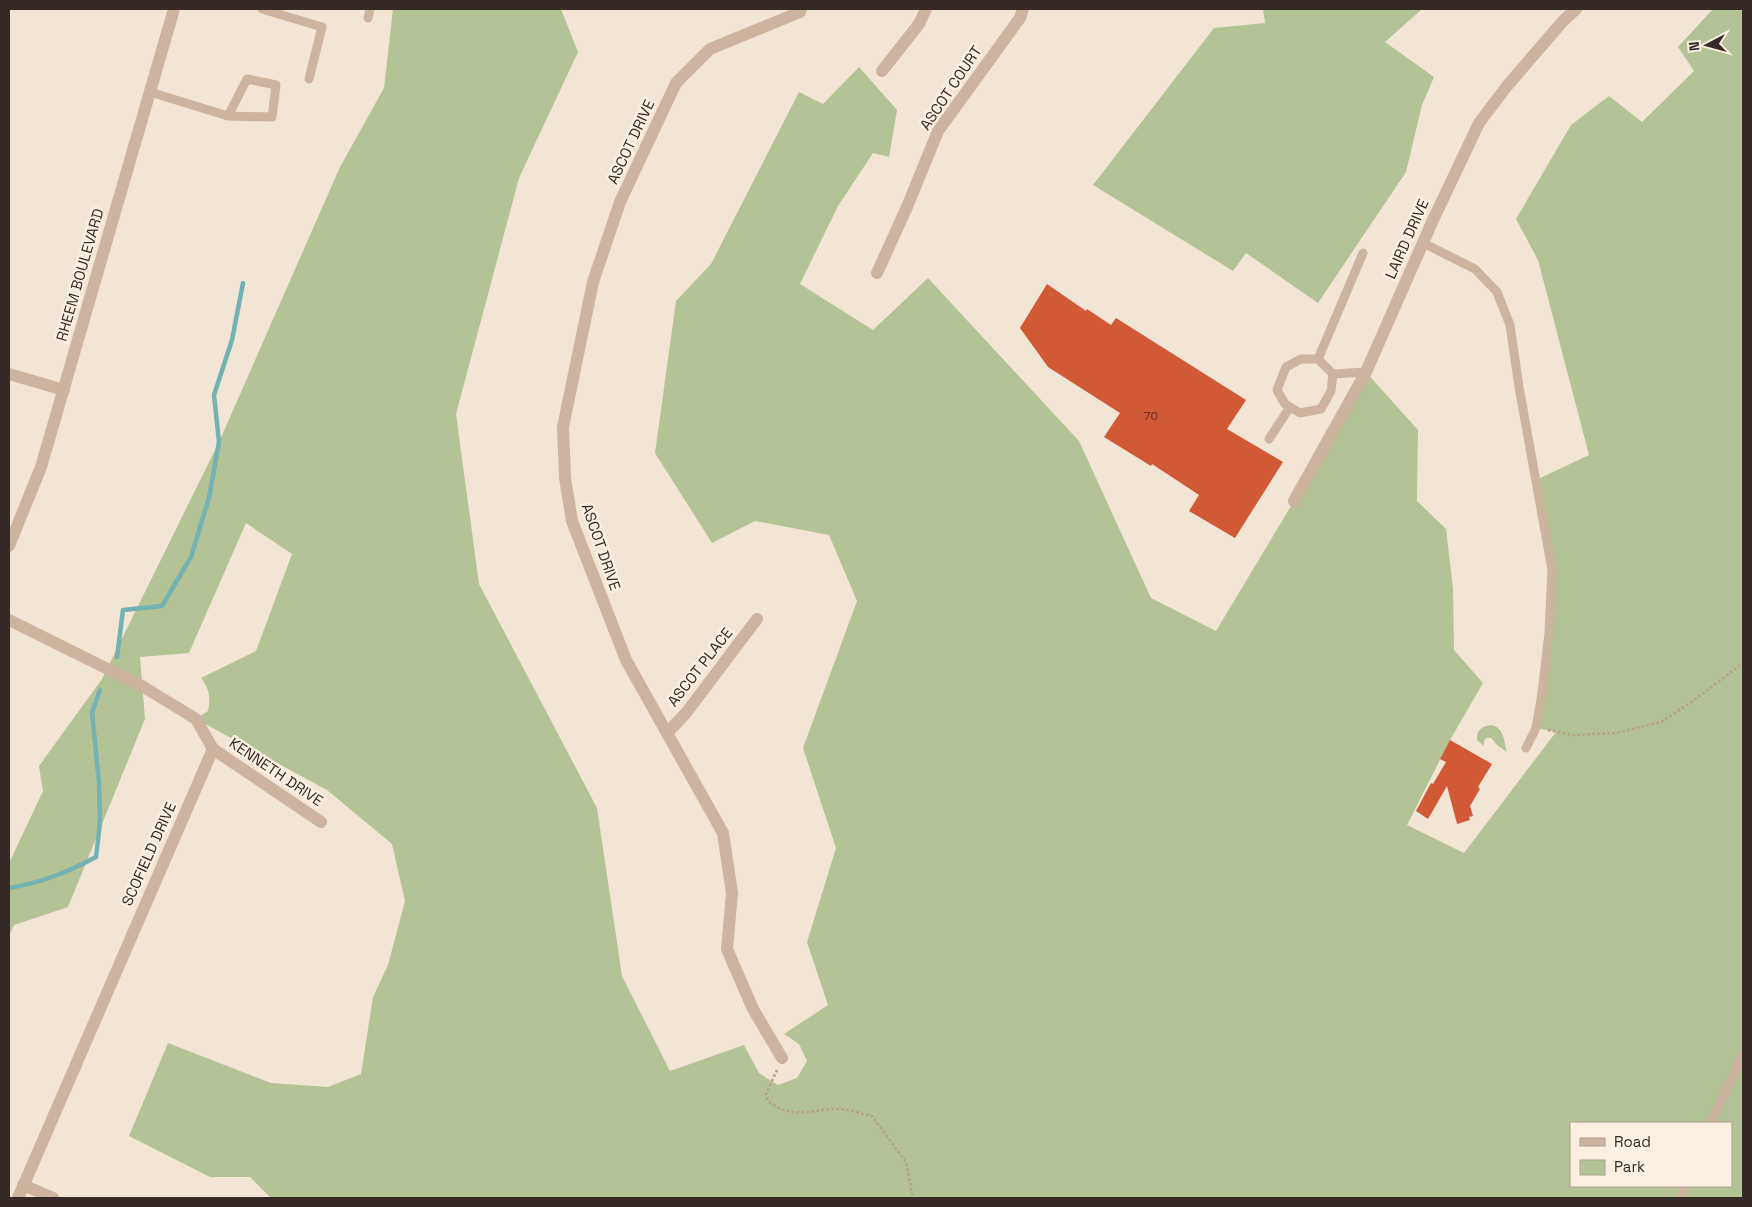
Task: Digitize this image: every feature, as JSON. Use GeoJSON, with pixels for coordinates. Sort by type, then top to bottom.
{"type":"FeatureCollection","features":[{"type":"Feature","properties":{"kind":"street","name":"RHEEM BOULEVARD"},"geometry":{"type":"LineString","coordinates":[[9,546],[41,467],[174,9]]}},
{"type":"Feature","properties":{"kind":"street","name":"ASCOT DRIVE"},"geometry":{"type":"LineString","coordinates":[[782,1058],[753,1009],[727,949],[732,893],[724,834],[626,660],[572,521],[564,478],[563,427],[593,282],[620,202],[676,83],[710,49],[800,12],[801,9]]}},
{"type":"Feature","properties":{"kind":"street"},"geometry":{"type":"LineString","coordinates":[[882,71],[919,24],[926,9]]}},
{"type":"Feature","properties":{"kind":"street","name":"ASCOT COURT"},"geometry":{"type":"LineString","coordinates":[[877,273],[907,207],[938,131],[1020,18],[1023,9]]}},
{"type":"Feature","properties":{"kind":"street","name":"LAIRD DRIVE"},"geometry":{"type":"LineString","coordinates":[[1294,501],[1366,372],[1479,123],[1513,79],[1563,21],[1576,9]]}},
{"type":"Feature","properties":{"kind":"street"},"geometry":{"type":"LineString","coordinates":[[9,374],[64,390]]}},
{"type":"Feature","properties":{"kind":"street","name":"ASCOT PLACE"},"geometry":{"type":"LineString","coordinates":[[667,733],[686,713],[757,619]]}},
{"type":"Feature","properties":{"kind":"street"},"geometry":{"type":"LineString","coordinates":[[9,620],[142,686],[166,700],[196,719],[213,749]]}},
{"type":"Feature","properties":{"kind":"street","name":"KENNETH DRIVE"},"geometry":{"type":"LineString","coordinates":[[213,749],[321,822]]}},
{"type":"Feature","properties":{"kind":"street","name":"SCOFIELD DRIVE"},"geometry":{"type":"LineString","coordinates":[[18,1198],[213,749]]}},
{"type":"Feature","properties":{"kind":"street"},"geometry":{"type":"LineString","coordinates":[[23,1185],[53,1198]]}},
{"type":"Feature","properties":{"kind":"lane"},"geometry":{"type":"LineString","coordinates":[[262,9],[322,27],[309,79]]}},
{"type":"Feature","properties":{"kind":"lane"},"geometry":{"type":"LineString","coordinates":[[150,92],[228,116],[272,117],[276,85],[247,79],[228,116]]}},
{"type":"Feature","properties":{"kind":"lane"},"geometry":{"type":"LineString","coordinates":[[1423,244],[1475,269],[1497,292],[1510,325],[1519,387],[1552,570],[1549,633],[1536,728],[1526,748]]}},
{"type":"Feature","properties":{"kind":"lane"},"geometry":{"type":"LineString","coordinates":[[1318,359],[1363,253]]}},
{"type":"Feature","properties":{"kind":"lane"},"geometry":{"type":"LineString","coordinates":[[1333,374],[1331,391],[1321,409],[1300,413],[1285,404],[1277,390],[1286,367],[1301,359],[1318,359],[1333,374],[1366,372]]}},
{"type":"Feature","properties":{"kind":"lane"},"geometry":{"type":"LineString","coordinates":[[1270,439],[1290,407]]}},
{"type":"Feature","properties":{"kind":"lane"},"geometry":{"type":"LineString","coordinates":[[1712,1122],[1743,1054]]}},
{"type":"Feature","properties":{"kind":"path"},"geometry":{"type":"LineString","coordinates":[[1536,728],[1573,736],[1616,733],[1660,722],[1693,701],[1743,663]]}},
{"type":"Feature","properties":{"kind":"path"},"geometry":{"type":"LineString","coordinates":[[782,1058],[766,1094],[768,1101],[784,1111],[794,1113],[842,1109],[872,1116],[906,1162],[913,1198]]}},
{"type":"Feature","properties":{"kind":"green space"},"geometry":{"type":"Polygon","coordinates":[[[393,9],[561,9],[578,52],[519,178],[456,414],[479,584],[597,808],[622,976],[670,1071],[744,1045],[759,1073],[778,1085],[797,1078],[807,1061],[799,1044],[784,1034],[828,1005],[807,942],[836,848],[803,748],[857,601],[829,535],[755,521],[712,543],[655,453],[676,301],[711,264],[799,92],[823,104],[859,67],[897,110],[889,157],[873,153],[838,206],[800,284],[873,330],[928,278],[1079,441],[1151,598],[1216,631],[1294,501],[1366,372],[1418,430],[1417,501],[1446,529],[1453,588],[1454,650],[1483,683],[1450,740],[1407,825],[1464,853],[1556,732],[1536,728],[1552,570],[1536,480],[1589,455],[1538,260],[1516,219],[1571,125],[1609,96],[1642,122],[1694,71],[1678,47],[1713,9],[1743,9],[1743,1198],[271,1198],[250,1177],[210,1177],[129,1136],[168,1043],[271,1083],[328,1087],[361,1074],[373,997],[388,965],[405,901],[392,844],[327,790],[196,719],[208,711],[209,706],[209,693],[201,678],[256,651],[292,554],[246,523],[189,653],[140,657],[145,719],[68,907],[14,925],[9,936],[9,861],[43,791],[39,766],[102,679],[219,442],[340,167],[384,88],[393,9]]]}},
{"type":"Feature","properties":{"kind":"green space"},"geometry":{"type":"Polygon","coordinates":[[[1263,9],[1422,9],[1385,42],[1434,77],[1422,105],[1406,172],[1318,303],[1246,253],[1233,271],[1093,185],[1214,28],[1265,23],[1263,9]]]}},
{"type":"Feature","properties":{"kind":"green space"},"geometry":{"type":"Polygon","coordinates":[[[1492,725],[1501,732],[1507,752],[1491,738],[1486,738],[1484,746],[1477,740],[1480,729],[1492,725]]]}},
{"type":"Feature","properties":{"kind":"building"},"geometry":{"type":"Polygon","coordinates":[[[1047,284],[1086,311],[1087,309],[1111,325],[1116,318],[1246,400],[1227,429],[1283,462],[1235,538],[1189,511],[1199,495],[1152,464],[1151,466],[1104,437],[1120,413],[1048,367],[1020,328],[1047,284]]]}},
{"type":"Feature","properties":{"kind":"building"},"geometry":{"type":"Polygon","coordinates":[[[1450,740],[1492,764],[1478,787],[1480,789],[1470,806],[1473,816],[1469,817],[1470,820],[1457,824],[1447,786],[1428,819],[1416,811],[1431,783],[1433,784],[1446,762],[1440,759],[1450,740]]]}},
{"type":"Feature","properties":{"kind":"waterway"},"geometry":{"type":"LineString","coordinates":[[117,657],[123,610],[162,606],[191,557],[209,498],[219,442],[214,395],[232,340],[243,283]]}},
{"type":"Feature","properties":{"kind":"waterway"},"geometry":{"type":"LineString","coordinates":[[9,888],[54,876],[96,857],[100,823],[99,782],[92,713],[100,690]]}}]}
